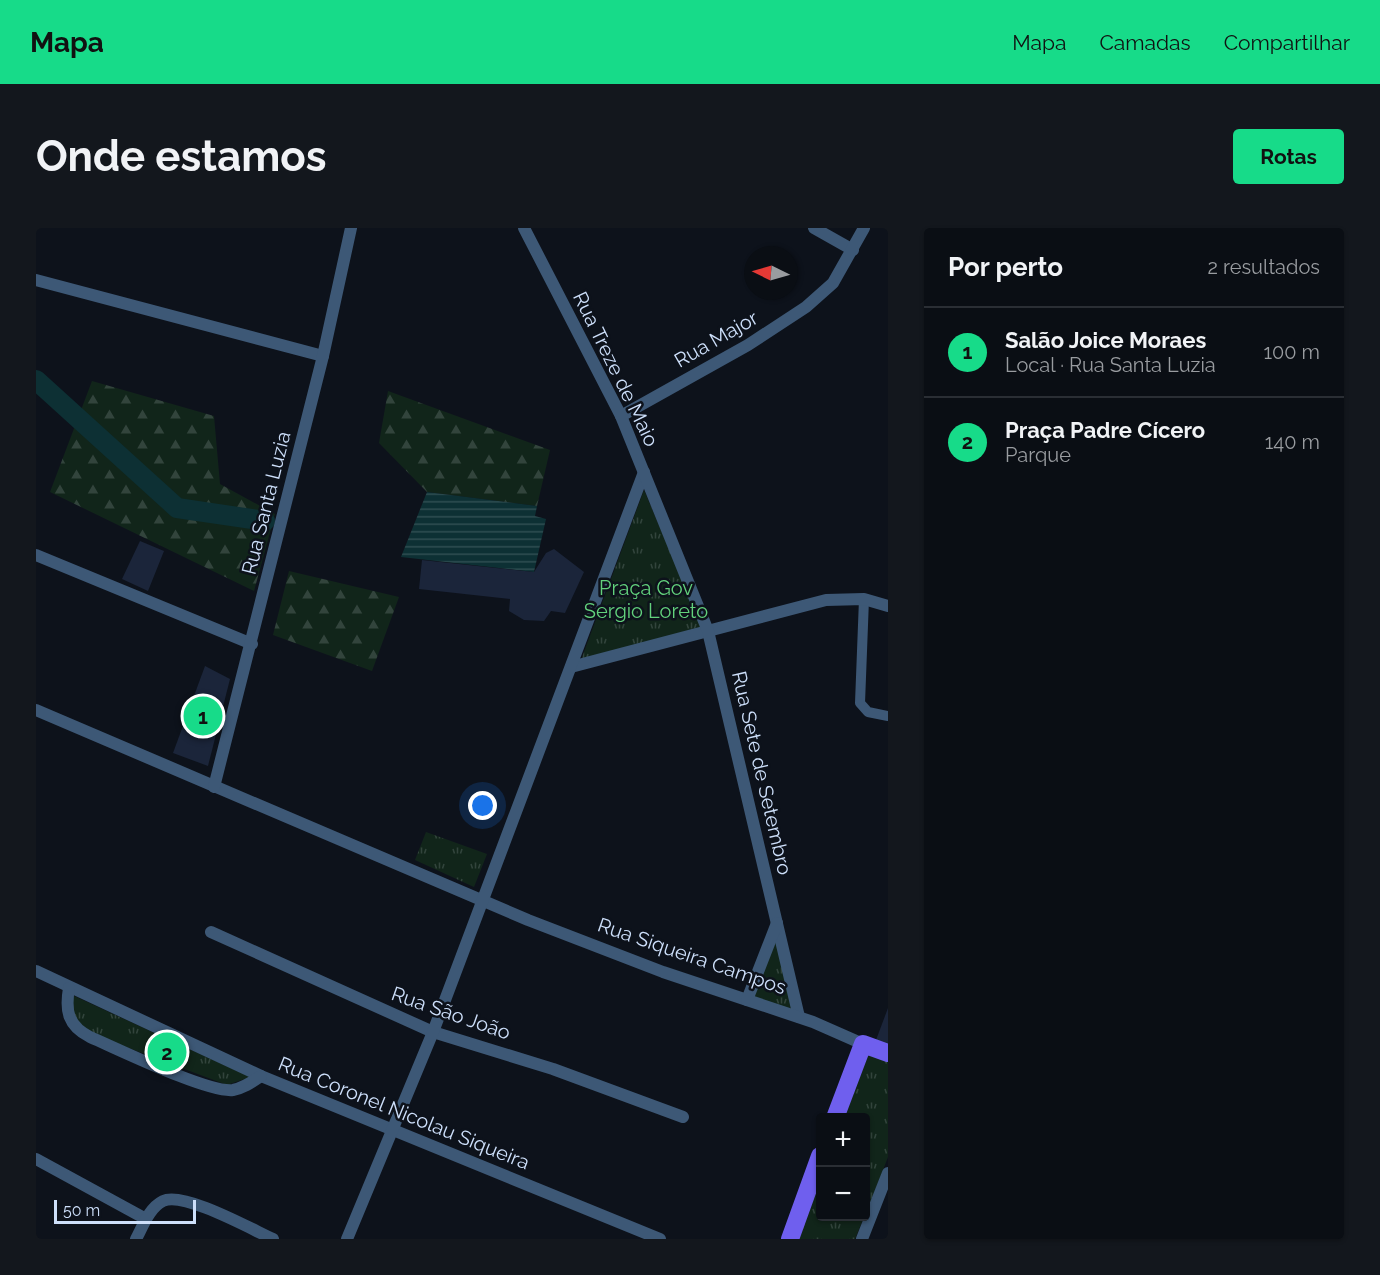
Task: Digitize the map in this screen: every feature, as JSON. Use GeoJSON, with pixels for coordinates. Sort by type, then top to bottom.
{"type":"FeatureCollection","features":[{"type":"Feature","properties":{"kind":"main road","name":"Rua Siqueira Campos"},"geometry":{"type":"LineString","coordinates":[[862,1044],[888,1053]]}},
{"type":"Feature","properties":{"kind":"main road"},"geometry":{"type":"LineString","coordinates":[[837,1113],[862,1044]]}},
{"type":"Feature","properties":{"kind":"main road"},"geometry":{"type":"LineString","coordinates":[[790,1239],[816,1167]]}},
{"type":"Feature","properties":{"kind":"street","name":"Rua Santa Luzia"},"geometry":{"type":"LineString","coordinates":[[214,787],[323,356],[351,228]]}},
{"type":"Feature","properties":{"kind":"street","name":"Rua Treze de Maio"},"geometry":{"type":"LineString","coordinates":[[346,1239],[394,1130],[433,1032],[644,472],[621,416],[524,228]]}},
{"type":"Feature","properties":{"kind":"street"},"geometry":{"type":"LineString","coordinates":[[814,228],[853,250]]}},
{"type":"Feature","properties":{"kind":"street","name":"Rua Major"},"geometry":{"type":"LineString","coordinates":[[621,416],[748,345],[806,308],[833,283],[864,228]]}},
{"type":"Feature","properties":{"kind":"street"},"geometry":{"type":"LineString","coordinates":[[36,280],[323,356]]}},
{"type":"Feature","properties":{"kind":"street","name":"Rua Sete de Setembro"},"geometry":{"type":"LineString","coordinates":[[644,472],[708,632],[799,1017]]}},
{"type":"Feature","properties":{"kind":"street"},"geometry":{"type":"LineString","coordinates":[[36,555],[252,644]]}},
{"type":"Feature","properties":{"kind":"street"},"geometry":{"type":"LineString","coordinates":[[571,667],[826,600],[864,599],[888,606]]}},
{"type":"Feature","properties":{"kind":"street"},"geometry":{"type":"LineString","coordinates":[[36,710],[481,900]]}},
{"type":"Feature","properties":{"kind":"street","name":"Rua Siqueira Campos"},"geometry":{"type":"LineString","coordinates":[[481,900],[653,968],[799,1017],[862,1044]]}},
{"type":"Feature","properties":{"kind":"street"},"geometry":{"type":"LineString","coordinates":[[747,1000],[777,923]]}},
{"type":"Feature","properties":{"kind":"street","name":"Rua São João"},"geometry":{"type":"LineString","coordinates":[[211,933],[433,1032],[553,1069],[683,1117]]}},
{"type":"Feature","properties":{"kind":"street"},"geometry":{"type":"LineString","coordinates":[[36,970],[69,988],[261,1076]]}},
{"type":"Feature","properties":{"kind":"street","name":"Rua Coronel Nicolau Siqueira"},"geometry":{"type":"LineString","coordinates":[[69,988],[69,1018],[73,1026],[90,1037],[209,1087],[230,1090],[243,1088],[261,1076],[646,1236],[660,1239]]}},
{"type":"Feature","properties":{"kind":"street"},"geometry":{"type":"LineString","coordinates":[[36,1159],[146,1219]]}},
{"type":"Feature","properties":{"kind":"street"},"geometry":{"type":"LineString","coordinates":[[862,1239],[888,1173]]}},
{"type":"Feature","properties":{"kind":"street"},"geometry":{"type":"LineString","coordinates":[[136,1239],[146,1219],[163,1201],[179,1199],[273,1239]]}},
{"type":"Feature","properties":{"kind":"lane"},"geometry":{"type":"LineString","coordinates":[[864,599],[860,703],[868,712],[888,717]]}},
{"type":"Feature","properties":{"kind":"green space"},"geometry":{"type":"Polygon","coordinates":[[[92,381],[214,416],[220,484],[275,514],[254,591],[50,492],[92,381]]]}},
{"type":"Feature","properties":{"kind":"green space"},"geometry":{"type":"Polygon","coordinates":[[[388,391],[550,450],[537,506],[427,492],[379,443],[388,391]]]}},
{"type":"Feature","properties":{"kind":"green space","name":"Praça Gov Sergio Loreto"},"geometry":{"type":"Polygon","coordinates":[[[644,490],[702,627],[581,660],[644,490]]]}},
{"type":"Feature","properties":{"kind":"green space"},"geometry":{"type":"Polygon","coordinates":[[[289,571],[399,597],[372,671],[273,635],[289,571]]]}},
{"type":"Feature","properties":{"kind":"green space"},"geometry":{"type":"Polygon","coordinates":[[[426,832],[487,854],[474,887],[415,860],[426,832]]]}},
{"type":"Feature","properties":{"kind":"green space"},"geometry":{"type":"Polygon","coordinates":[[[776,939],[793,1011],[754,997],[776,939]]]}},
{"type":"Feature","properties":{"kind":"green space"},"geometry":{"type":"Polygon","coordinates":[[[72,995],[250,1077],[227,1085],[73,1027],[72,995]]]}},
{"type":"Feature","properties":{"kind":"green space"},"geometry":{"type":"Polygon","coordinates":[[[865,1050],[888,1058],[888,1157],[870,1204],[870,1113],[842,1113],[865,1050]]]}},
{"type":"Feature","properties":{"kind":"green space"},"geometry":{"type":"Polygon","coordinates":[[[816,1183],[816,1221],[862,1221],[855,1239],[796,1239],[816,1183]]]}},
{"type":"Feature","properties":{"kind":"shaded area"},"geometry":{"type":"Polygon","coordinates":[[[427,492],[537,506],[535,516],[546,519],[534,572],[401,557],[427,492]]]}},
{"type":"Feature","properties":{"kind":"building"},"geometry":{"type":"Polygon","coordinates":[[[140,541],[164,551],[148,591],[122,579],[140,541]]]}},
{"type":"Feature","properties":{"kind":"building"},"geometry":{"type":"Polygon","coordinates":[[[554,549],[584,572],[565,613],[551,611],[544,621],[524,620],[509,611],[510,599],[419,589],[422,560],[534,572],[546,553],[554,549]]]}},
{"type":"Feature","properties":{"kind":"building"},"geometry":{"type":"Polygon","coordinates":[[[205,666],[230,679],[208,766],[173,753],[205,666]]]}},
{"type":"Feature","properties":{"kind":"building"},"geometry":{"type":"Polygon","coordinates":[[[888,1008],[888,1053],[873,1048],[888,1008]]]}},
{"type":"Feature","properties":{"kind":"waterway"},"geometry":{"type":"LineString","coordinates":[[36,380],[177,508],[265,521]]}},
{"type":"Feature","properties":{"kind":"place","name":"Salão Joice Moraes"},"geometry":{"type":"Point","coordinates":[203,716]}},
{"type":"Feature","properties":{"kind":"place","name":"Praça Padre Cícero"},"geometry":{"type":"Point","coordinates":[167,1052]}}]}
